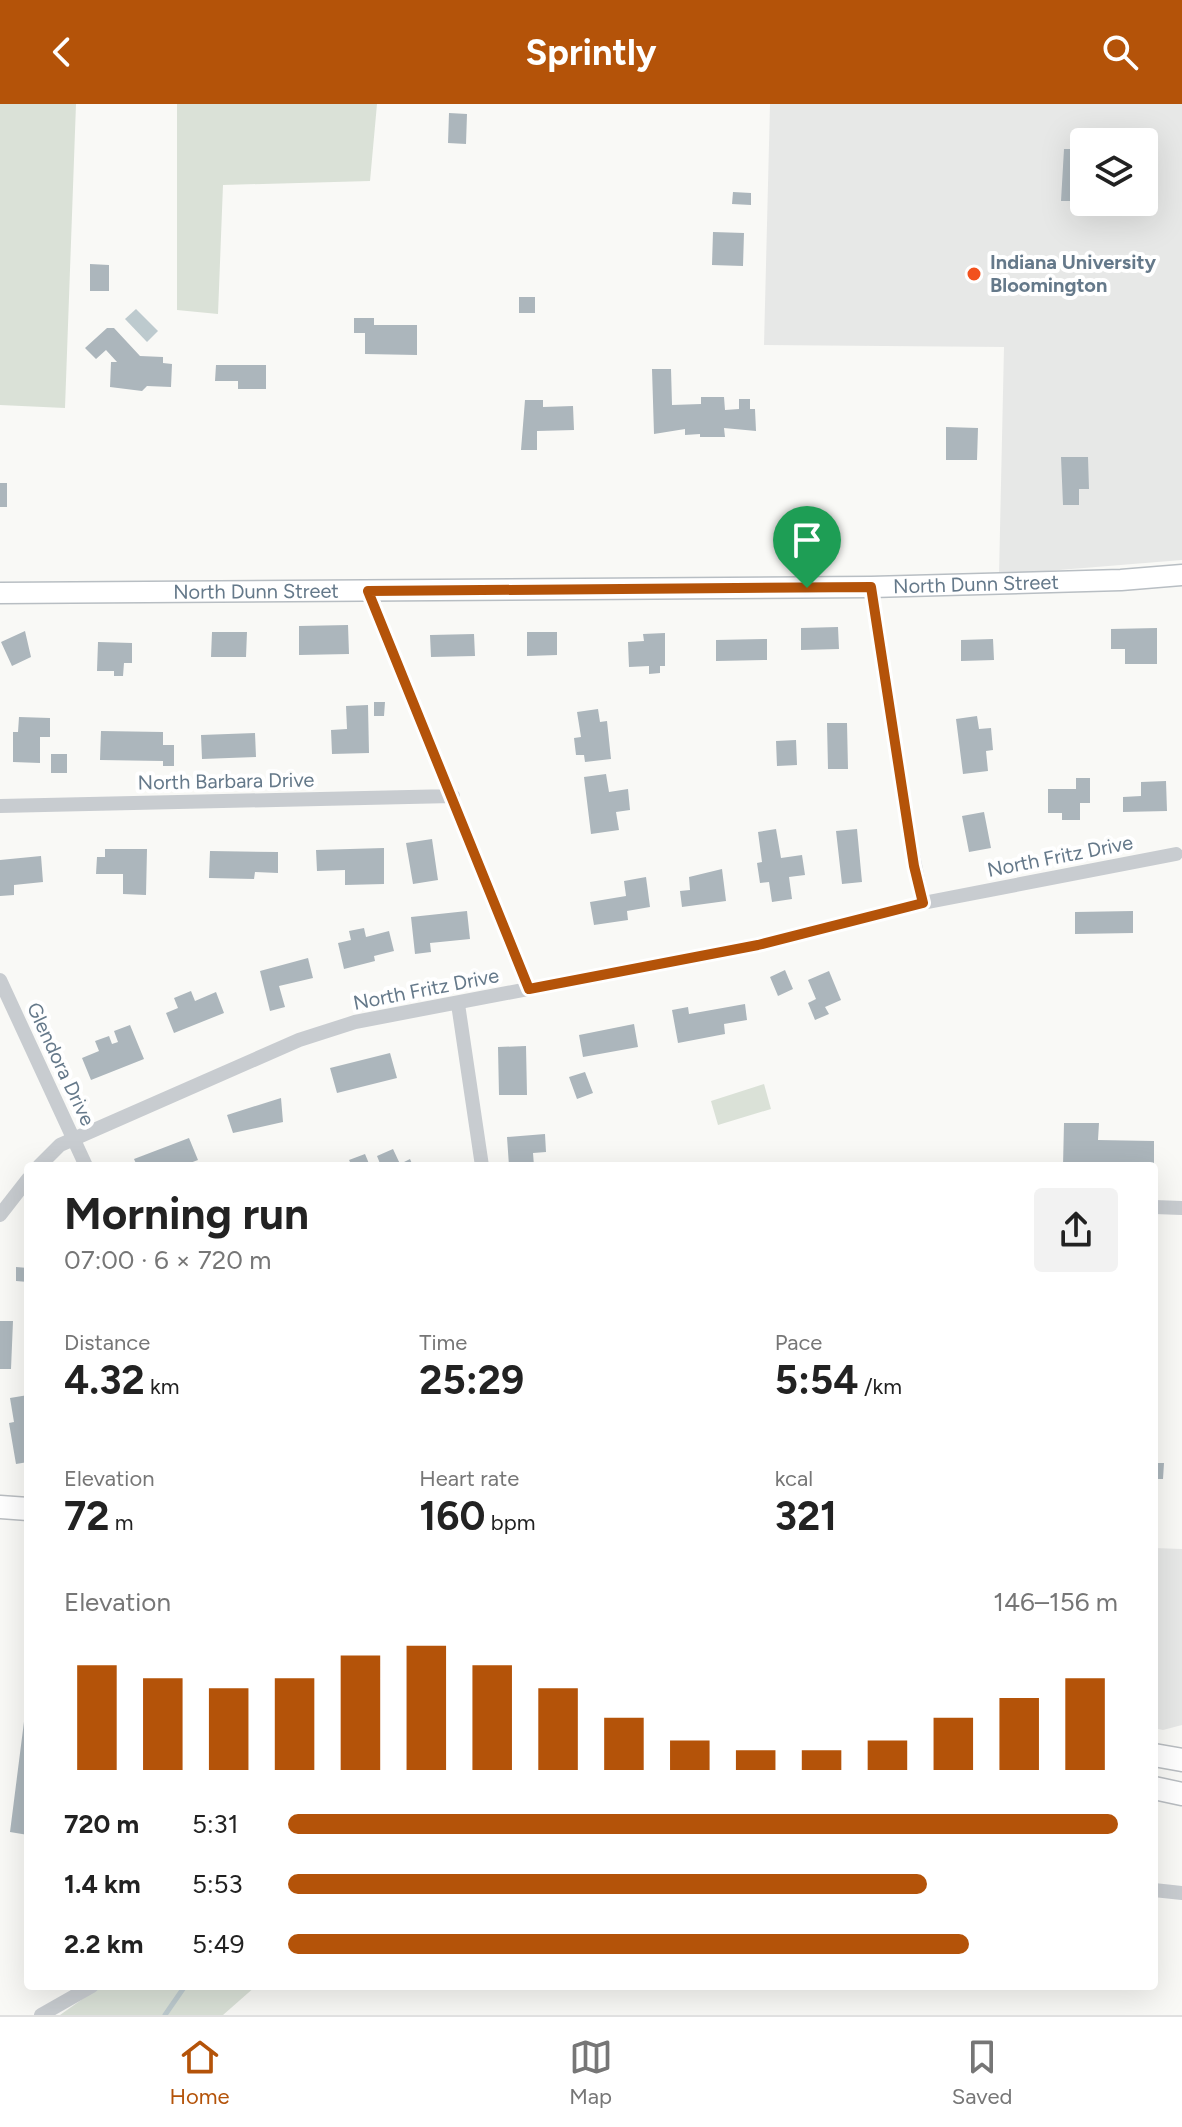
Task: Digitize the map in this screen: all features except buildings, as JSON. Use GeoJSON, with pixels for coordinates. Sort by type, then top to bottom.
{"type":"FeatureCollection","features":[{"type":"Feature","properties":{"kind":"main road"},"geometry":{"type":"LineString","coordinates":[[0,1507],[24,1509]]}},
{"type":"Feature","properties":{"kind":"main road"},"geometry":{"type":"LineString","coordinates":[[1158,1756],[1182,1760]]}},
{"type":"Feature","properties":{"kind":"main road"},"geometry":{"type":"LineString","coordinates":[[1158,1789],[1182,1794]]}},
{"type":"Feature","properties":{"kind":"street","name":"North Dunn Street"},"geometry":{"type":"LineString","coordinates":[[0,593],[871,587],[1121,580],[1182,575]]}},
{"type":"Feature","properties":{"kind":"street"},"geometry":{"type":"LineString","coordinates":[[871,587],[914,866],[923,903]]}},
{"type":"Feature","properties":{"kind":"street"},"geometry":{"type":"LineString","coordinates":[[368,591],[529,989]]}},
{"type":"Feature","properties":{"kind":"street","name":"North Barbara Drive"},"geometry":{"type":"LineString","coordinates":[[0,806],[453,796]]}},
{"type":"Feature","properties":{"kind":"street","name":"North Fritz Drive"},"geometry":{"type":"LineString","coordinates":[[42,1162],[52,1150],[74,1139],[330,1029],[394,1013],[458,1004],[758,945],[923,903],[1176,854]]}},
{"type":"Feature","properties":{"kind":"street","name":"Glendora Drive"},"geometry":{"type":"LineString","coordinates":[[0,980],[84,1162]]}},
{"type":"Feature","properties":{"kind":"street"},"geometry":{"type":"LineString","coordinates":[[458,1004],[481,1162]]}},
{"type":"Feature","properties":{"kind":"street"},"geometry":{"type":"LineString","coordinates":[[0,1215],[24,1184]]}},
{"type":"Feature","properties":{"kind":"street"},"geometry":{"type":"LineString","coordinates":[[1158,1207],[1182,1208]]}},
{"type":"Feature","properties":{"kind":"street"},"geometry":{"type":"LineString","coordinates":[[1158,1890],[1182,1893]]}},
{"type":"Feature","properties":{"kind":"street"},"geometry":{"type":"LineString","coordinates":[[41,2015],[85,1990]]}},
{"type":"Feature","properties":{"kind":"shaded area"},"geometry":{"type":"Polygon","coordinates":[[[0,104],[76,104],[65,408],[0,405],[0,104]]]}},
{"type":"Feature","properties":{"kind":"shaded area"},"geometry":{"type":"Polygon","coordinates":[[[177,104],[377,104],[370,181],[223,185],[218,314],[177,310],[177,104]]]}},
{"type":"Feature","properties":{"kind":"shaded area","name":"Indiana University Bloomington"},"geometry":{"type":"Polygon","coordinates":[[[770,104],[1182,104],[1182,560],[999,575],[1004,347],[764,345],[770,104]]]}},
{"type":"Feature","properties":{"kind":"shaded area"},"geometry":{"type":"Polygon","coordinates":[[[136,309],[158,331],[147,342],[125,319],[136,309]]]}},
{"type":"Feature","properties":{"kind":"shaded area"},"geometry":{"type":"Polygon","coordinates":[[[764,1084],[771,1109],[718,1125],[711,1101],[764,1084]]]}},
{"type":"Feature","properties":{"kind":"shaded area"},"geometry":{"type":"Polygon","coordinates":[[[1158,1548],[1182,1549],[1182,1725],[1158,1729],[1158,1548]]]}},
{"type":"Feature","properties":{"kind":"shaded area"},"geometry":{"type":"Polygon","coordinates":[[[95,1990],[251,1990],[223,2015],[60,2015],[95,1990]]]}},
{"type":"Feature","properties":{"kind":"waterway"},"geometry":{"type":"LineString","coordinates":[[165,2015],[182,1990]]}},
{"type":"Feature","properties":{"kind":"place","name":"Indiana University Bloomington"},"geometry":{"type":"Point","coordinates":[974,274]}},
{"type":"Feature","properties":{"kind":"route"},"geometry":{"type":"LineString","coordinates":[[871,587],[895,725],[914,866],[923,903],[758,945],[529,989],[368,591],[807,588],[871,587]]}}]}
